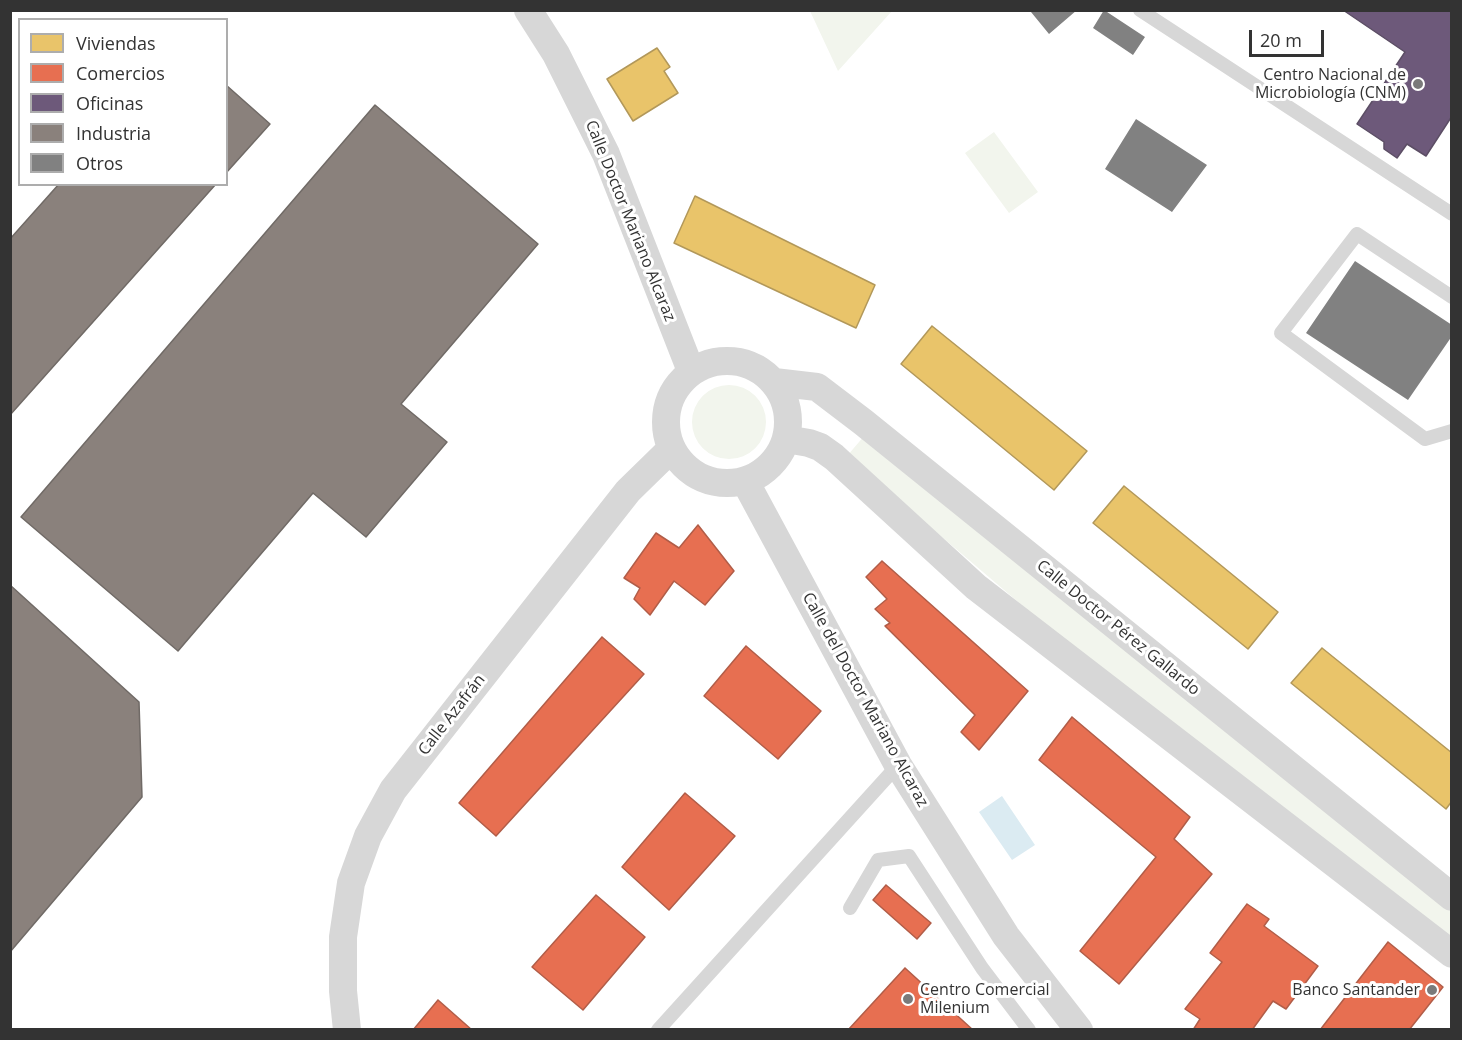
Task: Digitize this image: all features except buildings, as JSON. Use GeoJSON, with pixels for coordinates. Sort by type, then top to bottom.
{"type":"FeatureCollection","features":[{"type":"Feature","properties":{"kind":"street","name":"Calle Doctor Mariano Alcaraz"},"geometry":{"type":"LineString","coordinates":[[528,10],[556,54],[606,154],[691,371]]}},
{"type":"Feature","properties":{"kind":"street"},"geometry":{"type":"LineString","coordinates":[[719,361],[749,364],[774,382],[787,409],[786,439],[771,465],[745,481],[716,483],[690,472],[671,449],[665,421],[672,393],[691,371],[719,361]]}},
{"type":"Feature","properties":{"kind":"street","name":"Calle Doctor Pérez Gallardo"},"geometry":{"type":"LineString","coordinates":[[774,382],[817,387],[1452,897]]}},
{"type":"Feature","properties":{"kind":"street"},"geometry":{"type":"LineString","coordinates":[[786,439],[809,442],[834,457],[976,587],[1452,954]]}},
{"type":"Feature","properties":{"kind":"street","name":"Calle Azafrán"},"geometry":{"type":"LineString","coordinates":[[347,1029],[343,992],[343,937],[351,883],[368,836],[393,790],[628,491],[671,449]]}},
{"type":"Feature","properties":{"kind":"street","name":"Calle del Doctor Mariano Alcaraz"},"geometry":{"type":"LineString","coordinates":[[745,481],[898,765],[1006,936],[1079,1029]]}},
{"type":"Feature","properties":{"kind":"lane"},"geometry":{"type":"LineString","coordinates":[[1140,10],[1452,214]]}},
{"type":"Feature","properties":{"kind":"lane"},"geometry":{"type":"LineString","coordinates":[[1452,297],[1357,234],[1281,333],[1425,439],[1452,431]]}},
{"type":"Feature","properties":{"kind":"lane"},"geometry":{"type":"LineString","coordinates":[[658,1029],[898,765]]}},
{"type":"Feature","properties":{"kind":"lane"},"geometry":{"type":"LineString","coordinates":[[850,908],[878,860],[909,856],[982,968],[1029,1029]]}},
{"type":"Feature","properties":{"kind":"shaded area"},"geometry":{"type":"Polygon","coordinates":[[[810,11],[892,11],[838,71],[810,11]]]}},
{"type":"Feature","properties":{"kind":"shaded area"},"geometry":{"type":"Polygon","coordinates":[[[994,132],[1038,192],[1009,213],[965,153],[994,132]]]}},
{"type":"Feature","properties":{"kind":"shaded area"},"geometry":{"type":"Polygon","coordinates":[[[729,385],[743,388],[755,396],[763,408],[766,422],[763,436],[755,448],[743,456],[729,459],[715,456],[703,448],[695,436],[692,422],[695,408],[703,396],[715,388],[729,385]]]}},
{"type":"Feature","properties":{"kind":"shaded area"},"geometry":{"type":"Polygon","coordinates":[[[865,435],[1451,909],[1451,942],[1024,607],[847,456],[865,435]]]}},
{"type":"Feature","properties":{"kind":"shaded area"},"geometry":{"type":"Polygon","coordinates":[[[1002,796],[1035,845],[1012,860],[979,812],[1002,796]]]}},
{"type":"Feature","properties":{"kind":"place","name":"Centro Nacional de Microbiología (CNM)"},"geometry":{"type":"Point","coordinates":[1418,84]}},
{"type":"Feature","properties":{"kind":"place","name":"Banco Santander"},"geometry":{"type":"Point","coordinates":[1432,990]}},
{"type":"Feature","properties":{"kind":"place","name":"Centro Comercial Milenium"},"geometry":{"type":"Point","coordinates":[908,999]}}]}
